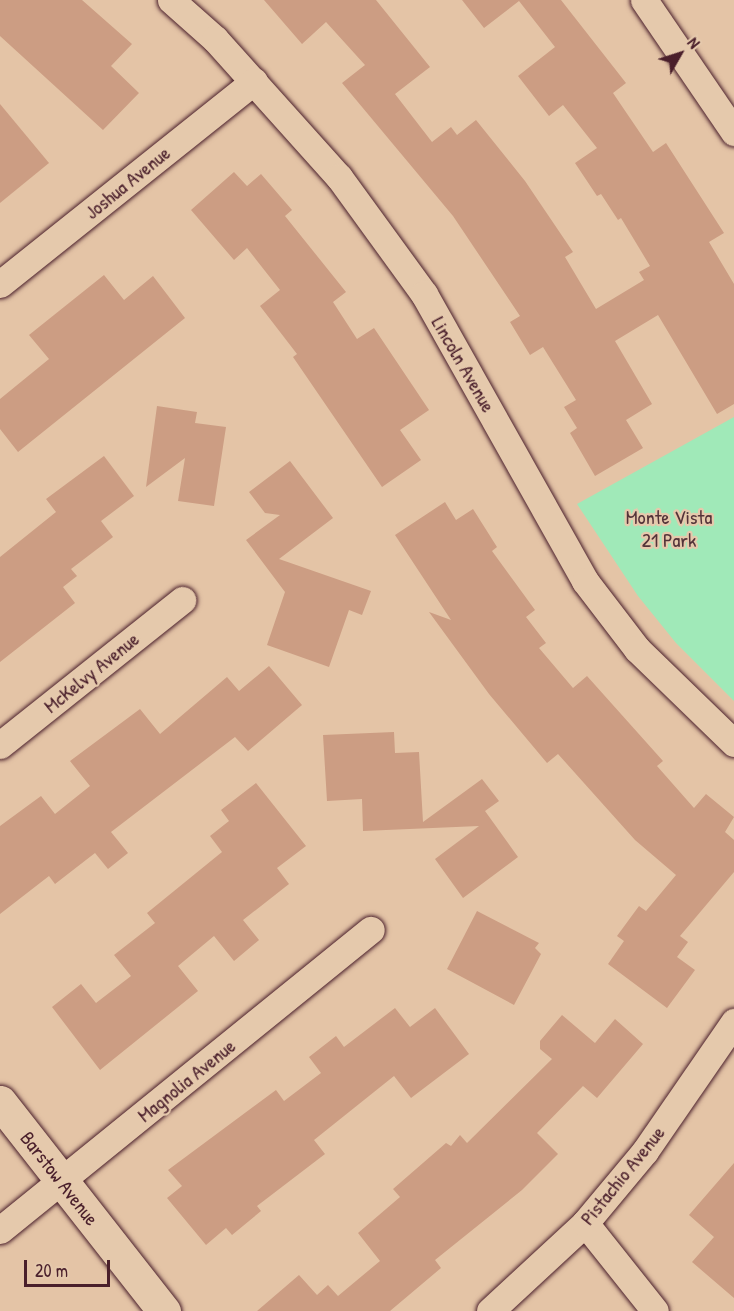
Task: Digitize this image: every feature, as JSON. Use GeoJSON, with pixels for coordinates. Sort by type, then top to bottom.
{"type":"FeatureCollection","features":[{"type":"Feature","properties":{"kind":"street","name":"Lincoln Avenue"},"geometry":{"type":"LineString","coordinates":[[171,0],[254,81],[339,177],[424,294],[585,581],[637,649],[734,743]]}},
{"type":"Feature","properties":{"kind":"street"},"geometry":{"type":"LineString","coordinates":[[644,0],[734,132]]}},
{"type":"Feature","properties":{"kind":"street","name":"Joshua Avenue"},"geometry":{"type":"LineString","coordinates":[[0,284],[254,81]]}},
{"type":"Feature","properties":{"kind":"street","name":"McKelvy Avenue"},"geometry":{"type":"LineString","coordinates":[[0,745],[182,600]]}},
{"type":"Feature","properties":{"kind":"street","name":"Magnolia Avenue"},"geometry":{"type":"LineString","coordinates":[[0,1230],[371,930]]}},
{"type":"Feature","properties":{"kind":"street","name":"Pistachio Avenue"},"geometry":{"type":"LineString","coordinates":[[490,1311],[585,1223],[645,1151],[734,1022]]}},
{"type":"Feature","properties":{"kind":"street","name":"Barstow Avenue"},"geometry":{"type":"LineString","coordinates":[[0,1102],[164,1311]]}},
{"type":"Feature","properties":{"kind":"street"},"geometry":{"type":"LineString","coordinates":[[585,1223],[655,1311]]}},
{"type":"Feature","properties":{"kind":"green space","name":"Monte Vista 21 Park"},"geometry":{"type":"Polygon","coordinates":[[[734,417],[734,701],[676,643],[638,596],[577,504],[734,417]]]}},
{"type":"Feature","properties":{"kind":"building"},"geometry":{"type":"Polygon","coordinates":[[[0,0],[82,0],[132,44],[111,66],[139,93],[103,130],[0,36],[0,0]]]}},
{"type":"Feature","properties":{"kind":"building"},"geometry":{"type":"Polygon","coordinates":[[[264,0],[376,0],[430,67],[395,94],[432,142],[451,127],[457,135],[476,120],[525,181],[573,252],[565,257],[596,309],[644,280],[639,272],[650,266],[621,218],[618,220],[601,194],[597,196],[575,163],[597,148],[563,105],[549,116],[518,76],[555,47],[519,1],[484,28],[462,0],[561,0],[626,83],[613,93],[653,152],[666,143],[724,233],[709,242],[734,284],[734,404],[717,414],[658,315],[615,341],[652,404],[626,420],[643,448],[595,476],[570,433],[577,428],[564,407],[576,400],[543,347],[530,355],[510,322],[520,316],[453,216],[342,83],[365,65],[326,22],[302,44],[264,0]]]}},
{"type":"Feature","properties":{"kind":"building"},"geometry":{"type":"Polygon","coordinates":[[[0,104],[49,163],[0,203],[0,104]]]}},
{"type":"Feature","properties":{"kind":"building"},"geometry":{"type":"Polygon","coordinates":[[[234,172],[247,186],[261,174],[292,210],[285,216],[346,292],[333,302],[357,339],[374,328],[429,410],[400,430],[421,460],[382,487],[293,357],[297,354],[260,306],[280,290],[247,248],[234,260],[191,210],[234,172]]]}},
{"type":"Feature","properties":{"kind":"building"},"geometry":{"type":"Polygon","coordinates":[[[104,275],[124,300],[153,276],[185,318],[18,452],[0,429],[0,399],[49,359],[29,335],[104,275]]]}},
{"type":"Feature","properties":{"kind":"building"},"geometry":{"type":"Polygon","coordinates":[[[157,406],[197,412],[195,423],[226,427],[214,506],[178,501],[185,458],[146,487],[157,406]]]}},
{"type":"Feature","properties":{"kind":"building"},"geometry":{"type":"Polygon","coordinates":[[[104,456],[134,496],[101,521],[113,537],[71,569],[77,576],[63,587],[75,603],[0,662],[0,557],[56,512],[46,499],[104,456]]]}},
{"type":"Feature","properties":{"kind":"building"},"geometry":{"type":"Polygon","coordinates":[[[290,461],[333,518],[279,559],[371,591],[362,615],[349,610],[329,667],[267,645],[285,592],[246,540],[280,515],[265,513],[249,492],[290,461]]]}},
{"type":"Feature","properties":{"kind":"building"},"geometry":{"type":"Polygon","coordinates":[[[445,502],[456,520],[473,509],[497,547],[492,551],[535,610],[526,617],[546,643],[539,648],[573,688],[587,676],[663,761],[657,766],[694,808],[706,794],[734,817],[725,832],[734,840],[734,872],[680,936],[688,942],[677,957],[695,970],[667,1008],[608,964],[624,941],[617,936],[639,906],[646,911],[676,875],[635,840],[558,754],[547,763],[489,694],[429,612],[451,620],[395,535],[445,502]]]}},
{"type":"Feature","properties":{"kind":"building"},"geometry":{"type":"Polygon","coordinates":[[[269,666],[302,705],[248,751],[235,737],[111,832],[128,853],[108,869],[95,853],[55,884],[49,876],[0,914],[0,826],[41,796],[55,814],[90,786],[70,761],[140,709],[160,734],[227,677],[239,691],[269,666]]]}},
{"type":"Feature","properties":{"kind":"building"},"geometry":{"type":"Polygon","coordinates":[[[394,732],[395,753],[419,752],[423,822],[482,779],[499,801],[485,811],[518,857],[463,898],[435,859],[479,826],[363,831],[362,799],[327,801],[323,735],[394,732]]]}},
{"type":"Feature","properties":{"kind":"building"},"geometry":{"type":"Polygon","coordinates":[[[256,783],[306,846],[277,868],[289,884],[243,920],[259,940],[234,961],[214,936],[178,966],[198,991],[100,1070],[52,1007],[81,984],[96,1003],[131,976],[114,955],[155,923],[147,913],[222,852],[210,836],[229,821],[221,810],[256,783]]]}},
{"type":"Feature","properties":{"kind":"building"},"geometry":{"type":"Polygon","coordinates":[[[477,911],[539,943],[535,948],[541,954],[514,1005],[447,969],[477,911]]]}},
{"type":"Feature","properties":{"kind":"building"},"geometry":{"type":"Polygon","coordinates":[[[395,1008],[410,1027],[435,1008],[469,1054],[411,1098],[394,1076],[314,1140],[325,1154],[257,1206],[261,1211],[232,1235],[226,1228],[206,1245],[167,1198],[182,1186],[168,1170],[276,1090],[284,1101],[321,1073],[309,1057],[336,1036],[344,1047],[395,1008]]]}},
{"type":"Feature","properties":{"kind":"building"},"geometry":{"type":"Polygon","coordinates":[[[562,1015],[595,1043],[615,1019],[643,1044],[597,1098],[583,1086],[537,1133],[558,1154],[522,1190],[435,1260],[441,1268],[390,1311],[257,1311],[299,1275],[317,1295],[328,1285],[338,1296],[380,1261],[358,1233],[400,1197],[393,1189],[446,1143],[451,1146],[460,1135],[467,1143],[552,1059],[540,1049],[540,1041],[562,1015]]]}},
{"type":"Feature","properties":{"kind":"building"},"geometry":{"type":"Polygon","coordinates":[[[734,1163],[734,1298],[692,1262],[714,1237],[689,1215],[734,1163]]]}}]}
